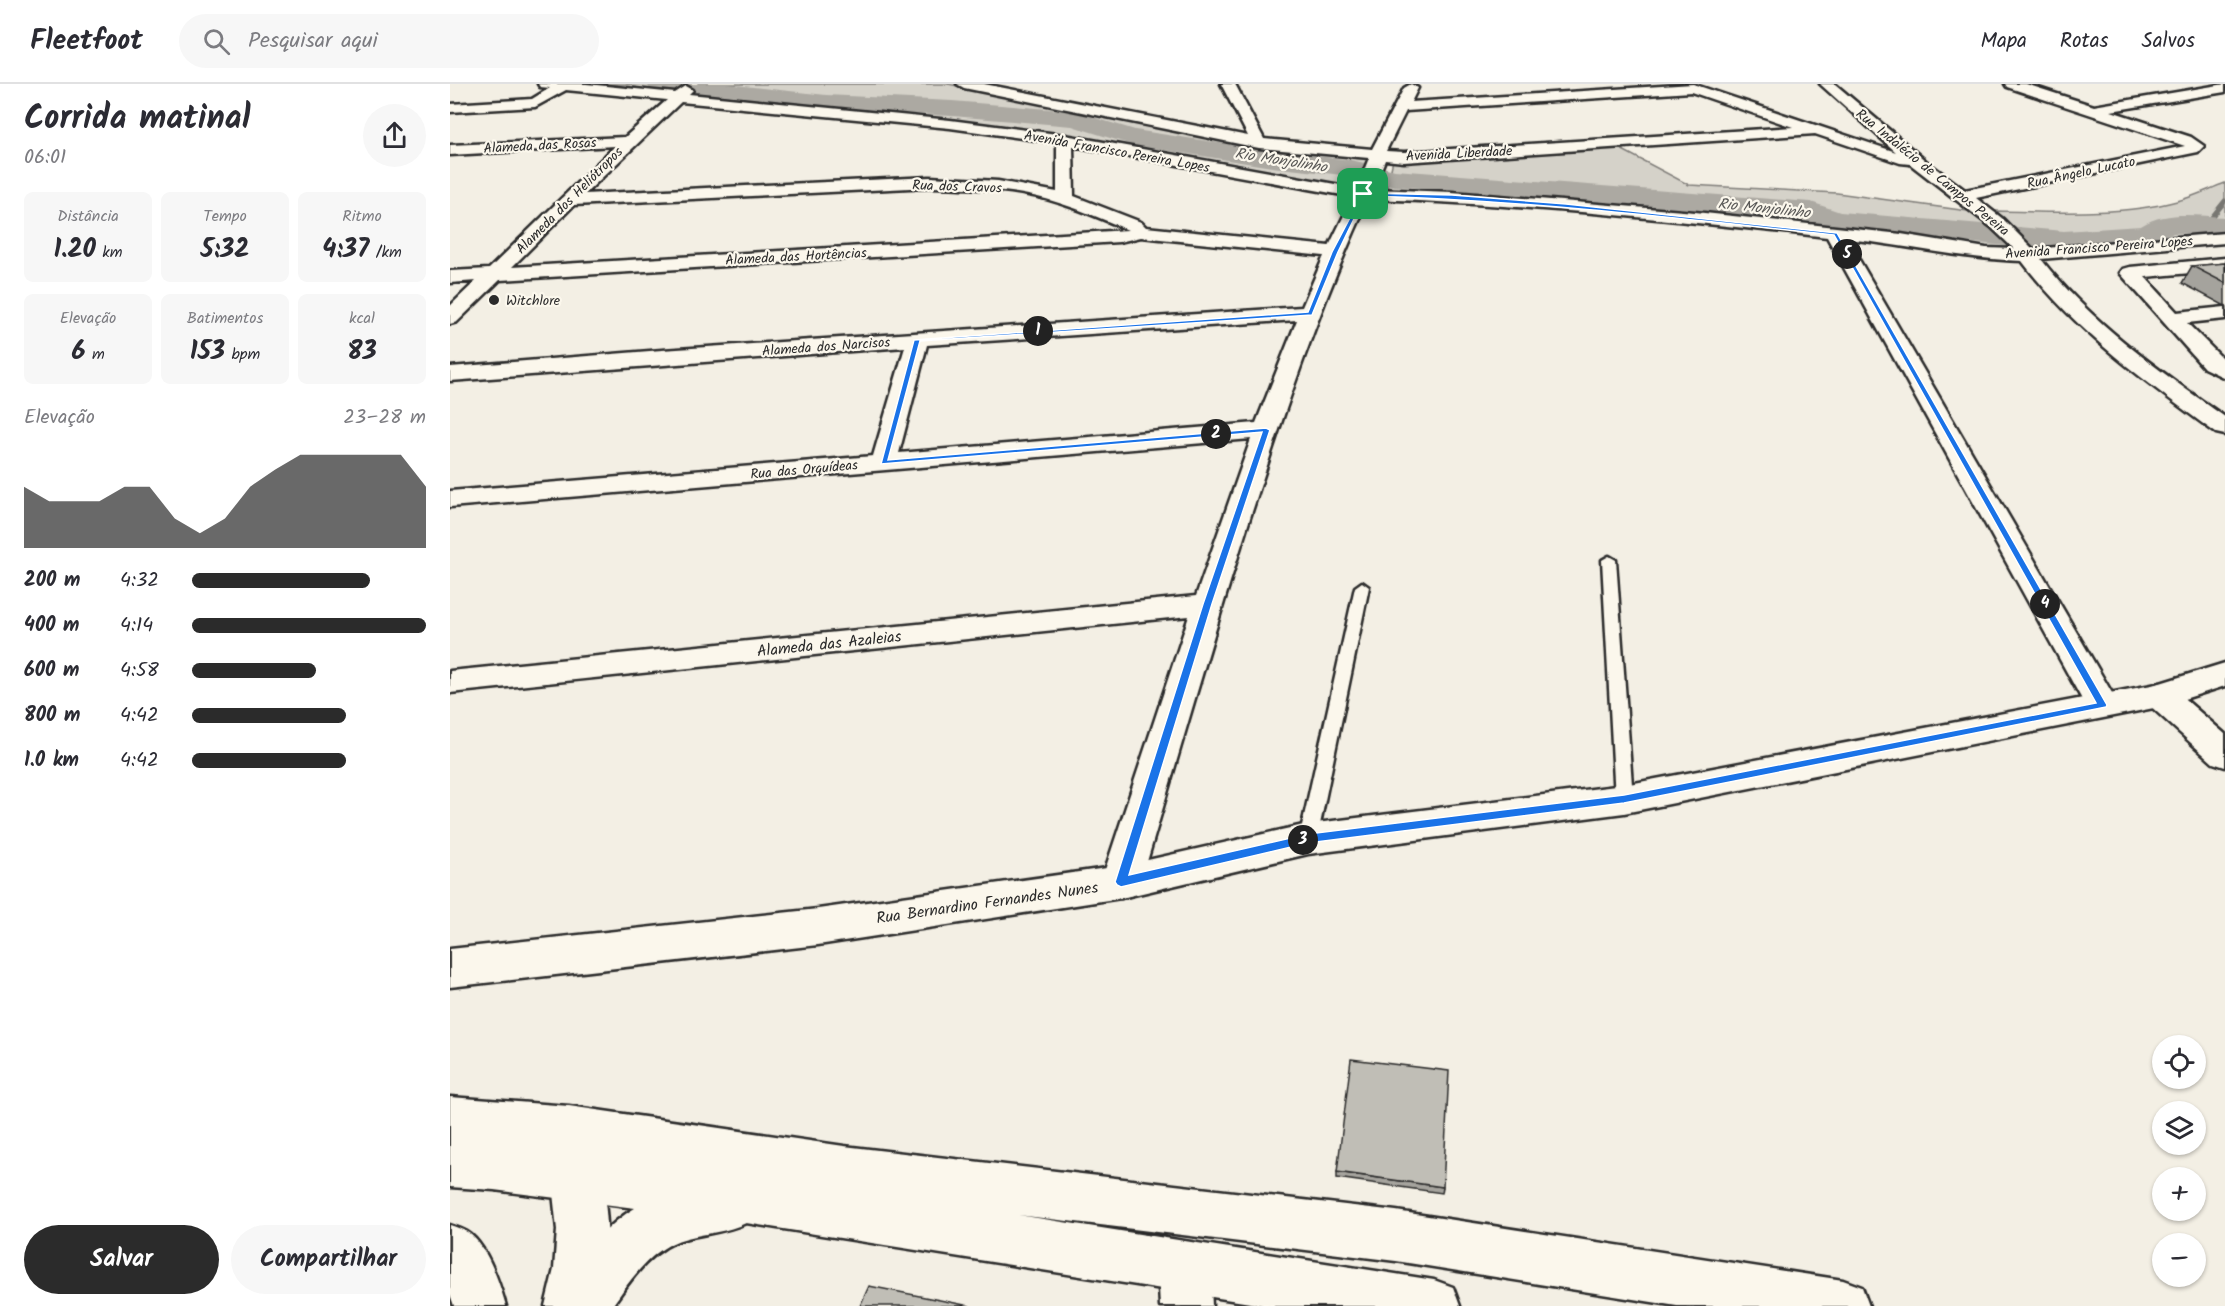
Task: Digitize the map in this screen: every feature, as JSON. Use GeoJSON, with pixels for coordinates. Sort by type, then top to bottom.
{"type":"FeatureCollection","features":[{"type":"Feature","properties":{"kind":"street","name":"Avenida Francisco Pereira Lopes"},"geometry":{"type":"LineString","coordinates":[[545,84],[562,87],[684,91],[950,124],[1065,140],[1364,191],[1566,205],[1901,239],[1986,254],[2225,238]]}},
{"type":"Feature","properties":{"kind":"street"},"geometry":{"type":"LineString","coordinates":[[971,86],[1029,84]]}},
{"type":"Feature","properties":{"kind":"street"},"geometry":{"type":"LineString","coordinates":[[1228,84],[1259,143]]}},
{"type":"Feature","properties":{"kind":"street","name":"Rua Indalécio de Campos Pereira"},"geometry":{"type":"LineString","coordinates":[[1827,84],[1920,164],[1997,223],[2024,250],[2054,288],[2124,353],[2225,428]]}},
{"type":"Feature","properties":{"kind":"street"},"geometry":{"type":"LineString","coordinates":[[2012,84],[2094,110],[2225,88]]}},
{"type":"Feature","properties":{"kind":"street","name":"Avenida Liberdade"},"geometry":{"type":"LineString","coordinates":[[971,86],[1259,143],[1377,158],[1815,130]]}},
{"type":"Feature","properties":{"kind":"street"},"geometry":{"type":"LineString","coordinates":[[1400,107],[1686,86],[1920,164]]}},
{"type":"Feature","properties":{"kind":"street"},"geometry":{"type":"LineString","coordinates":[[517,118],[535,103],[562,87]]}},
{"type":"Feature","properties":{"kind":"street"},"geometry":{"type":"LineString","coordinates":[[1396,87],[1427,88]]}},
{"type":"Feature","properties":{"kind":"street"},"geometry":{"type":"LineString","coordinates":[[2152,87],[2216,105]]}},
{"type":"Feature","properties":{"kind":"street"},"geometry":{"type":"LineString","coordinates":[[1121,882],[1208,604],[1266,430],[1335,252],[1400,107],[1411,88]]}},
{"type":"Feature","properties":{"kind":"street","name":"Alameda dos Heliótropos"},"geometry":{"type":"LineString","coordinates":[[450,318],[629,141],[684,91]]}},
{"type":"Feature","properties":{"kind":"street"},"geometry":{"type":"LineString","coordinates":[[450,108],[535,103]]}},
{"type":"Feature","properties":{"kind":"street","name":"Rua Ângelo Lucato"},"geometry":{"type":"LineString","coordinates":[[1962,196],[2193,149],[2196,144],[2094,110]]}},
{"type":"Feature","properties":{"kind":"street"},"geometry":{"type":"LineString","coordinates":[[482,148],[500,133]]}},
{"type":"Feature","properties":{"kind":"street"},"geometry":{"type":"LineString","coordinates":[[1065,140],[1066,200]]}},
{"type":"Feature","properties":{"kind":"street","name":"Alameda das Rosas"},"geometry":{"type":"LineString","coordinates":[[452,151],[629,141]]}},
{"type":"Feature","properties":{"kind":"street","name":"Rua dos Cravos"},"geometry":{"type":"LineString","coordinates":[[570,200],[930,182],[962,183],[1017,189],[1066,200],[1136,226],[1141,232],[1335,252]]}},
{"type":"Feature","properties":{"kind":"street","name":"Alameda das Hortências"},"geometry":{"type":"LineString","coordinates":[[450,277],[1119,237],[1141,232]]}},
{"type":"Feature","properties":{"kind":"street"},"geometry":{"type":"LineString","coordinates":[[1835,234],[2102,705]]}},
{"type":"Feature","properties":{"kind":"street"},"geometry":{"type":"LineString","coordinates":[[2225,264],[2130,273],[2212,363],[2225,371]]}},
{"type":"Feature","properties":{"kind":"street"},"geometry":{"type":"LineString","coordinates":[[2170,319],[2225,313]]}},
{"type":"Feature","properties":{"kind":"street","name":"Alameda dos Narcisos"},"geometry":{"type":"LineString","coordinates":[[450,374],[1310,314]]}},
{"type":"Feature","properties":{"kind":"street"},"geometry":{"type":"LineString","coordinates":[[884,463],[918,340]]}},
{"type":"Feature","properties":{"kind":"street","name":"Rua das Orquídeas"},"geometry":{"type":"LineString","coordinates":[[450,499],[1266,430]]}},
{"type":"Feature","properties":{"kind":"street","name":"Alameda das Azaleias"},"geometry":{"type":"LineString","coordinates":[[450,682],[1208,604]]}},
{"type":"Feature","properties":{"kind":"street","name":"Rua Bernardino Fernandes Nunes"},"geometry":{"type":"LineString","coordinates":[[450,968],[818,927],[1121,882],[1308,839],[1624,799],[2159,695],[2225,674]]}},
{"type":"Feature","properties":{"kind":"street"},"geometry":{"type":"LineString","coordinates":[[2159,695],[2225,754]]}},
{"type":"Feature","properties":{"kind":"street"},"geometry":{"type":"LineString","coordinates":[[450,1120],[766,1201],[1185,1287],[1434,1306]]}},
{"type":"Feature","properties":{"kind":"street"},"geometry":{"type":"LineString","coordinates":[[571,1306],[580,1269],[582,1230],[573,1153]]}},
{"type":"Feature","properties":{"kind":"street"},"geometry":{"type":"LineString","coordinates":[[450,1163],[573,1153],[844,1170],[1396,1236],[1843,1306]]}},
{"type":"Feature","properties":{"kind":"street"},"geometry":{"type":"LineString","coordinates":[[580,1306],[629,1244],[657,1223],[690,1211],[766,1201]]}},
{"type":"Feature","properties":{"kind":"street"},"geometry":{"type":"LineString","coordinates":[[450,1250],[459,1258],[473,1284],[480,1306]]}},
{"type":"Feature","properties":{"kind":"lane"},"geometry":{"type":"LineString","coordinates":[[1609,560],[1624,799]]}},
{"type":"Feature","properties":{"kind":"lane"},"geometry":{"type":"LineString","coordinates":[[1308,839],[1362,587]]}},
{"type":"Feature","properties":{"kind":"shaded area"},"geometry":{"type":"Polygon","coordinates":[[[562,84],[686,84],[679,93],[670,94],[562,84]]]}},
{"type":"Feature","properties":{"kind":"shaded area"},"geometry":{"type":"Polygon","coordinates":[[[698,84],[948,84],[1027,100],[1369,156],[1356,183],[1348,185],[1221,166],[1082,139],[686,96],[698,84]]]}},
{"type":"Feature","properties":{"kind":"shaded area"},"geometry":{"type":"Polygon","coordinates":[[[1613,145],[1689,185],[1837,193],[1975,212],[2014,251],[2004,252],[1688,211],[1491,194],[1398,190],[1387,187],[1393,160],[1613,145]]]}},
{"type":"Feature","properties":{"kind":"shaded area"},"geometry":{"type":"Polygon","coordinates":[[[2225,183],[2225,235],[2078,246],[2028,245],[1996,211],[2087,212],[2133,209],[2183,199],[2225,183]]]}},
{"type":"Feature","properties":{"kind":"building"},"geometry":{"type":"Polygon","coordinates":[[[2225,263],[2225,283],[2192,266],[2225,263]]]}},
{"type":"Feature","properties":{"kind":"building"},"geometry":{"type":"Polygon","coordinates":[[[1351,1059],[1449,1071],[1443,1187],[1337,1172],[1351,1059]]]}},
{"type":"Feature","properties":{"kind":"building"},"geometry":{"type":"Polygon","coordinates":[[[869,1286],[970,1306],[860,1306],[869,1286]]]}},
{"type":"Feature","properties":{"kind":"waterway","name":"Rio Monjolinho"},"geometry":{"type":"LineString","coordinates":[[658,84],[851,104],[952,108],[1072,119],[1132,137],[1272,159],[1351,168],[1395,178],[1811,211],[1835,221],[2064,241],[2149,235],[2171,224],[2225,226]]}},
{"type":"Feature","properties":{"kind":"waterway"},"geometry":{"type":"LineString","coordinates":[[2205,226],[2225,201]]}},
{"type":"Feature","properties":{"kind":"place","name":"Witchlore"},"geometry":{"type":"Point","coordinates":[494,300]}},
{"type":"Feature","properties":{"kind":"route"},"geometry":{"type":"LineString","coordinates":[[1363,194],[1452,197],[1566,205],[1695,217],[1835,234],[2102,705],[1624,799],[1308,839],[1121,882],[1208,604],[1266,430],[884,463],[918,340],[1310,314],[1335,252],[1363,194]]}}]}
